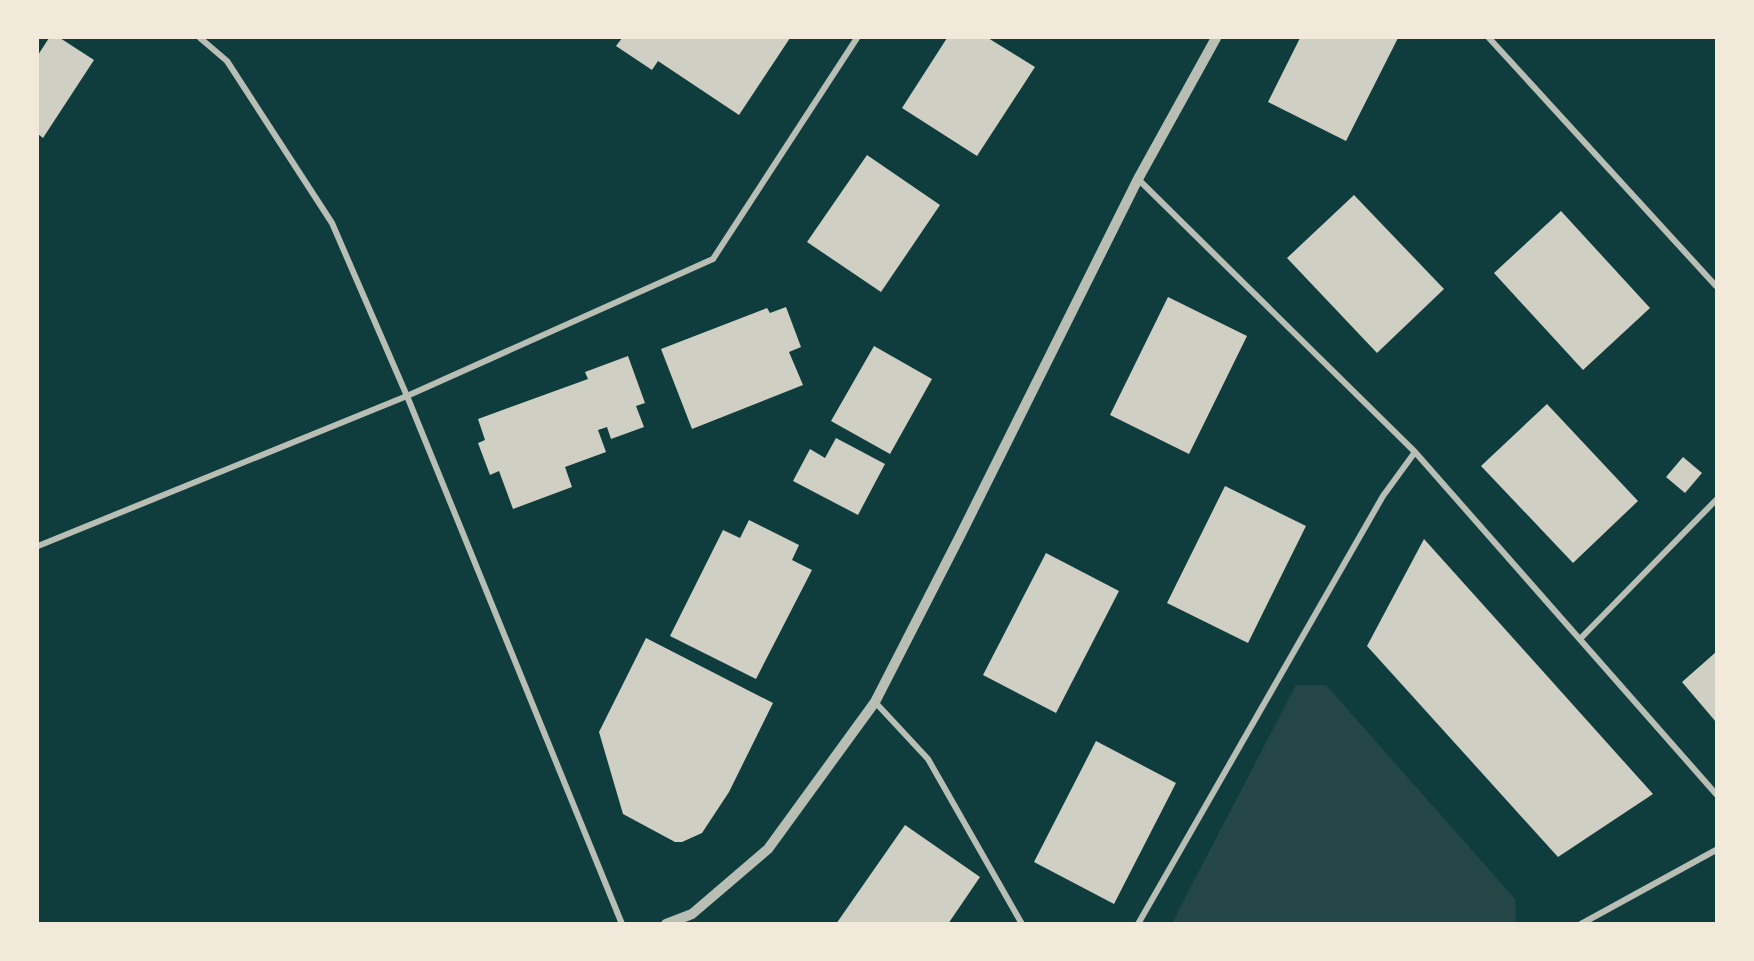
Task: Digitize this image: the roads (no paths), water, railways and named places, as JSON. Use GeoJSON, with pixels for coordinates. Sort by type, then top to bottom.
{"type":"FeatureCollection","features":[{"type":"Feature","properties":{"kind":"street"},"geometry":{"type":"LineString","coordinates":[[200,38],[227,61],[332,223],[407,396],[622,924]]}},
{"type":"Feature","properties":{"kind":"street"},"geometry":{"type":"LineString","coordinates":[[38,546],[407,396],[713,259],[857,38]]}},
{"type":"Feature","properties":{"kind":"street"},"geometry":{"type":"LineString","coordinates":[[666,924],[692,914],[768,849],[875,702],[1138,179],[1216,38]]}},
{"type":"Feature","properties":{"kind":"street"},"geometry":{"type":"LineString","coordinates":[[1489,38],[1716,286]]}},
{"type":"Feature","properties":{"kind":"street"},"geometry":{"type":"LineString","coordinates":[[1138,179],[1415,452],[1716,794]]}},
{"type":"Feature","properties":{"kind":"street"},"geometry":{"type":"LineString","coordinates":[[1138,924],[1383,496],[1415,452]]}},
{"type":"Feature","properties":{"kind":"street"},"geometry":{"type":"LineString","coordinates":[[1580,639],[1716,500]]}},
{"type":"Feature","properties":{"kind":"street"},"geometry":{"type":"LineString","coordinates":[[875,702],[928,759],[1022,924]]}},
{"type":"Feature","properties":{"kind":"street"},"geometry":{"type":"LineString","coordinates":[[1581,924],[1716,850]]}}]}
